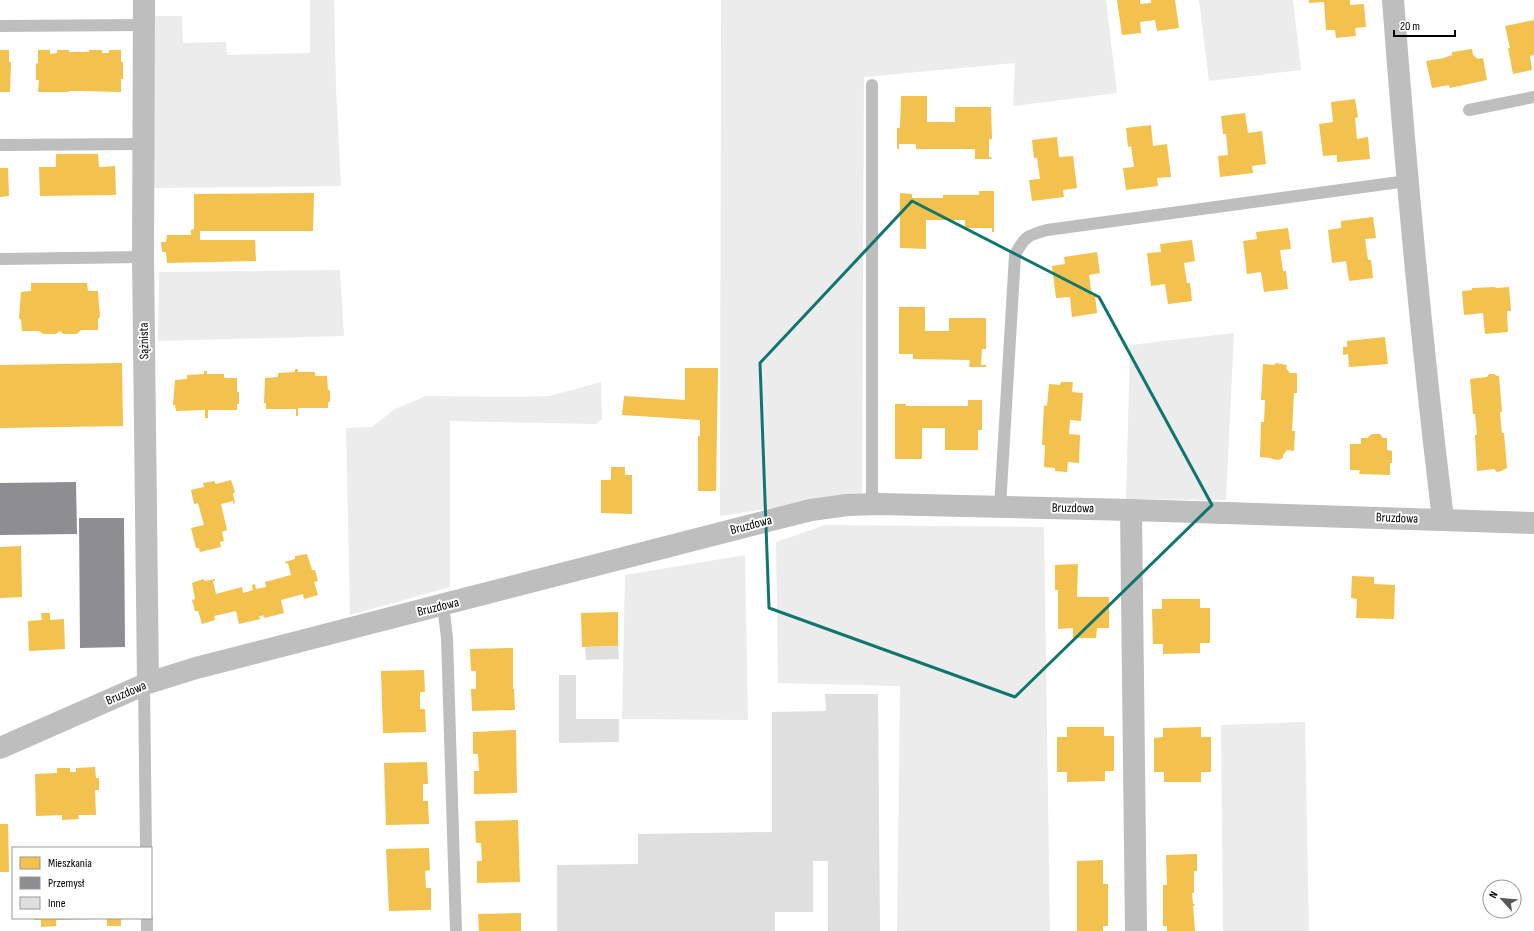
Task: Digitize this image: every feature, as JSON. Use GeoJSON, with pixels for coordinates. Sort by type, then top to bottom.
{"type":"FeatureCollection","features":[{"type":"Feature","properties":{"kind":"street","name":"Sążnista"},"geometry":{"type":"LineString","coordinates":[[144,0],[142,257],[146,684]]}},
{"type":"Feature","properties":{"kind":"street"},"geometry":{"type":"LineString","coordinates":[[1392,0],[1426,386],[1443,519]]}},
{"type":"Feature","properties":{"kind":"street","name":"Bruzdowa"},"geometry":{"type":"LineString","coordinates":[[0,748],[146,684],[196,668],[811,510],[847,505],[872,504],[1131,510],[1534,523]]}},
{"type":"Feature","properties":{"kind":"street"},"geometry":{"type":"LineString","coordinates":[[1131,510],[1136,931]]}},
{"type":"Feature","properties":{"kind":"lane"},"geometry":{"type":"LineString","coordinates":[[0,26],[144,25]]}},
{"type":"Feature","properties":{"kind":"lane"},"geometry":{"type":"LineString","coordinates":[[872,85],[872,504]]}},
{"type":"Feature","properties":{"kind":"lane"},"geometry":{"type":"LineString","coordinates":[[1469,110],[1534,97]]}},
{"type":"Feature","properties":{"kind":"lane"},"geometry":{"type":"LineString","coordinates":[[0,145],[143,144]]}},
{"type":"Feature","properties":{"kind":"lane"},"geometry":{"type":"LineString","coordinates":[[1000,507],[1015,255],[1024,239],[1031,234],[1047,230],[1407,181]]}},
{"type":"Feature","properties":{"kind":"lane"},"geometry":{"type":"LineString","coordinates":[[0,260],[142,257]]}},
{"type":"Feature","properties":{"kind":"lane"},"geometry":{"type":"LineString","coordinates":[[443,605],[447,638],[456,931]]}},
{"type":"Feature","properties":{"kind":"lane"},"geometry":{"type":"LineString","coordinates":[[146,684],[146,847]]}},
{"type":"Feature","properties":{"kind":"lane"},"geometry":{"type":"LineString","coordinates":[[147,919],[147,931]]}},
{"type":"Feature","properties":{"kind":"highlighted area"},"geometry":{"type":"Polygon","coordinates":[[[912,201],[1099,297],[1212,505],[1015,697],[769,608],[760,363],[912,201]]]}},
{"type":"Feature","properties":{"kind":"shaded area"},"geometry":{"type":"Polygon","coordinates":[[[310,0],[334,0],[336,87],[341,186],[149,188],[150,16],[182,16],[183,43],[226,42],[227,55],[310,53],[310,0]]]}},
{"type":"Feature","properties":{"kind":"shaded area"},"geometry":{"type":"Polygon","coordinates":[[[721,0],[1106,0],[1117,93],[1013,106],[1015,63],[864,77],[862,494],[720,516],[721,0]]]}},
{"type":"Feature","properties":{"kind":"shaded area"},"geometry":{"type":"Polygon","coordinates":[[[1199,0],[1293,0],[1301,70],[1209,81],[1199,0]]]}},
{"type":"Feature","properties":{"kind":"shaded area"},"geometry":{"type":"Polygon","coordinates":[[[340,270],[344,336],[158,341],[159,272],[340,270]]]}},
{"type":"Feature","properties":{"kind":"shaded area"},"geometry":{"type":"Polygon","coordinates":[[[1234,333],[1226,500],[1126,499],[1130,345],[1234,333]]]}},
{"type":"Feature","properties":{"kind":"shaded area"},"geometry":{"type":"Polygon","coordinates":[[[601,382],[602,419],[596,424],[450,421],[450,587],[350,615],[346,428],[372,427],[395,409],[426,396],[549,396],[601,382]]]}},
{"type":"Feature","properties":{"kind":"shaded area"},"geometry":{"type":"Polygon","coordinates":[[[825,525],[1044,527],[1050,931],[897,931],[900,686],[778,683],[776,542],[825,525]]]}},
{"type":"Feature","properties":{"kind":"shaded area"},"geometry":{"type":"Polygon","coordinates":[[[745,555],[748,720],[622,719],[625,575],[745,555]]]}},
{"type":"Feature","properties":{"kind":"shaded area"},"geometry":{"type":"Polygon","coordinates":[[[1305,722],[1309,931],[1223,931],[1221,725],[1305,722]]]}},
{"type":"Feature","properties":{"kind":"building: Mieszkania"},"geometry":{"type":"Polygon","coordinates":[[[1117,0],[1140,0],[1140,4],[1151,3],[1151,0],[1175,0],[1179,28],[1157,31],[1155,20],[1140,22],[1141,33],[1122,35],[1117,0]]]}},
{"type":"Feature","properties":{"kind":"building: Mieszkania"},"geometry":{"type":"Polygon","coordinates":[[[1309,0],[1350,0],[1350,5],[1364,4],[1366,27],[1355,28],[1356,36],[1336,38],[1335,30],[1326,30],[1324,2],[1309,3],[1309,0]]]}},
{"type":"Feature","properties":{"kind":"building: Mieszkania"},"geometry":{"type":"Polygon","coordinates":[[[1534,20],[1534,55],[1530,56],[1532,70],[1513,74],[1508,48],[1510,48],[1505,26],[1534,20]]]}},
{"type":"Feature","properties":{"kind":"building: Mieszkania"},"geometry":{"type":"Polygon","coordinates":[[[1472,49],[1473,55],[1478,59],[1483,58],[1487,80],[1450,88],[1449,85],[1432,88],[1426,61],[1444,58],[1452,55],[1452,52],[1472,49]]]}},
{"type":"Feature","properties":{"kind":"building: Mieszkania"},"geometry":{"type":"Polygon","coordinates":[[[0,50],[9,50],[9,62],[11,62],[10,92],[0,92],[0,50]]]}},
{"type":"Feature","properties":{"kind":"building: Mieszkania"},"geometry":{"type":"Polygon","coordinates":[[[38,50],[50,50],[50,54],[57,53],[57,50],[69,50],[69,52],[89,52],[89,50],[102,50],[102,53],[109,53],[109,50],[121,50],[123,79],[121,79],[121,92],[38,92],[39,80],[36,80],[36,63],[38,64],[38,50]]]}},
{"type":"Feature","properties":{"kind":"building: Mieszkania"},"geometry":{"type":"Polygon","coordinates":[[[901,96],[927,96],[927,122],[955,122],[955,107],[991,107],[992,139],[989,139],[989,157],[992,159],[975,159],[975,149],[916,149],[916,144],[899,144],[899,149],[897,149],[897,128],[900,128],[901,96]]]}},
{"type":"Feature","properties":{"kind":"building: Mieszkania"},"geometry":{"type":"Polygon","coordinates":[[[1355,99],[1358,117],[1355,118],[1357,139],[1368,137],[1370,159],[1337,162],[1337,155],[1323,156],[1319,124],[1333,122],[1331,102],[1355,99]]]}},
{"type":"Feature","properties":{"kind":"building: Mieszkania"},"geometry":{"type":"Polygon","coordinates":[[[1245,113],[1248,133],[1262,131],[1266,164],[1252,166],[1253,173],[1220,177],[1218,156],[1228,155],[1226,134],[1223,134],[1221,116],[1245,113]]]}},
{"type":"Feature","properties":{"kind":"building: Mieszkania"},"geometry":{"type":"Polygon","coordinates":[[[1151,125],[1153,146],[1167,144],[1171,177],[1157,178],[1158,186],[1126,190],[1123,168],[1134,167],[1131,146],[1128,147],[1126,128],[1151,125]]]}},
{"type":"Feature","properties":{"kind":"building: Mieszkania"},"geometry":{"type":"Polygon","coordinates":[[[1057,137],[1059,157],[1073,156],[1077,188],[1063,190],[1064,197],[1032,201],[1029,180],[1040,179],[1037,158],[1034,158],[1032,140],[1057,137]]]}},
{"type":"Feature","properties":{"kind":"building: Mieszkania"},"geometry":{"type":"Polygon","coordinates":[[[56,154],[98,154],[99,167],[115,166],[116,195],[40,196],[39,167],[56,167],[56,154]]]}},
{"type":"Feature","properties":{"kind":"building: Mieszkania"},"geometry":{"type":"Polygon","coordinates":[[[0,168],[8,168],[9,196],[0,197],[0,168]]]}},
{"type":"Feature","properties":{"kind":"building: Mieszkania"},"geometry":{"type":"Polygon","coordinates":[[[979,191],[994,191],[994,232],[992,232],[992,228],[965,228],[965,220],[926,220],[926,249],[900,248],[900,193],[912,194],[912,198],[943,198],[943,195],[979,195],[979,191]]]}},
{"type":"Feature","properties":{"kind":"building: Mieszkania"},"geometry":{"type":"Polygon","coordinates":[[[314,193],[313,231],[200,231],[200,240],[255,240],[256,261],[167,263],[166,252],[162,252],[161,242],[166,242],[167,235],[191,235],[191,230],[194,229],[194,194],[314,193]]]}},
{"type":"Feature","properties":{"kind":"building: Mieszkania"},"geometry":{"type":"Polygon","coordinates":[[[1373,217],[1376,238],[1365,239],[1368,260],[1371,260],[1373,278],[1349,281],[1346,261],[1332,263],[1328,230],[1341,228],[1341,221],[1373,217]]]}},
{"type":"Feature","properties":{"kind":"building: Mieszkania"},"geometry":{"type":"Polygon","coordinates":[[[1288,228],[1291,249],[1280,250],[1283,271],[1286,271],[1288,289],[1264,292],[1261,272],[1247,274],[1243,241],[1257,239],[1256,232],[1288,228]]]}},
{"type":"Feature","properties":{"kind":"building: Mieszkania"},"geometry":{"type":"Polygon","coordinates":[[[1192,240],[1195,261],[1184,263],[1187,283],[1190,283],[1192,301],[1168,304],[1165,284],[1151,286],[1147,253],[1161,252],[1160,244],[1192,240]]]}},
{"type":"Feature","properties":{"kind":"building: Mieszkania"},"geometry":{"type":"Polygon","coordinates":[[[1097,252],[1100,273],[1089,275],[1092,296],[1095,295],[1097,313],[1072,317],[1070,297],[1056,298],[1052,266],[1065,264],[1064,257],[1097,252]]]}},
{"type":"Feature","properties":{"kind":"building: Mieszkania"},"geometry":{"type":"Polygon","coordinates":[[[31,283],[87,283],[88,291],[98,291],[100,317],[98,319],[98,330],[81,330],[77,334],[63,334],[60,331],[56,334],[43,334],[39,331],[22,331],[21,320],[19,318],[21,292],[31,291],[31,283]]]}},
{"type":"Feature","properties":{"kind":"building: Mieszkania"},"geometry":{"type":"Polygon","coordinates":[[[1509,287],[1511,311],[1507,311],[1508,332],[1485,334],[1483,313],[1464,315],[1462,291],[1472,290],[1472,288],[1509,287]]]}},
{"type":"Feature","properties":{"kind":"building: Mieszkania"},"geometry":{"type":"Polygon","coordinates":[[[899,307],[925,307],[925,331],[949,331],[949,318],[986,318],[986,349],[982,349],[981,365],[986,365],[986,367],[969,367],[970,360],[913,359],[913,354],[899,354],[899,307]]]}},
{"type":"Feature","properties":{"kind":"building: Mieszkania"},"geometry":{"type":"Polygon","coordinates":[[[1385,337],[1388,364],[1349,367],[1348,354],[1343,355],[1343,347],[1347,347],[1347,341],[1385,337]]]}},
{"type":"Feature","properties":{"kind":"building: Mieszkania"},"geometry":{"type":"Polygon","coordinates":[[[122,363],[123,426],[0,428],[0,365],[122,363]]]}},
{"type":"Feature","properties":{"kind":"building: Mieszkania"},"geometry":{"type":"Polygon","coordinates":[[[1276,363],[1287,365],[1286,368],[1290,373],[1297,373],[1297,393],[1294,393],[1292,431],[1295,431],[1294,451],[1287,450],[1283,455],[1283,458],[1278,460],[1260,457],[1261,422],[1264,422],[1265,400],[1261,400],[1263,364],[1274,365],[1276,363]]]}},
{"type":"Feature","properties":{"kind":"building: Mieszkania"},"geometry":{"type":"Polygon","coordinates":[[[685,368],[718,368],[716,491],[698,491],[698,436],[700,436],[700,420],[622,415],[624,396],[685,400],[685,368]]]}},
{"type":"Feature","properties":{"kind":"building: Mieszkania"},"geometry":{"type":"Polygon","coordinates":[[[295,369],[298,369],[298,372],[315,372],[315,376],[327,376],[328,390],[330,390],[330,402],[328,402],[328,408],[298,408],[298,416],[296,416],[296,409],[266,409],[266,403],[264,403],[265,378],[278,377],[278,373],[295,372],[295,369]]]}},
{"type":"Feature","properties":{"kind":"building: Mieszkania"},"geometry":{"type":"Polygon","coordinates":[[[204,371],[207,371],[207,374],[224,374],[224,378],[237,378],[239,404],[237,404],[237,410],[208,410],[208,418],[205,418],[205,410],[176,411],[175,405],[173,405],[175,380],[187,379],[187,375],[204,374],[204,371]]]}},
{"type":"Feature","properties":{"kind":"building: Mieszkania"},"geometry":{"type":"Polygon","coordinates":[[[1489,374],[1499,376],[1502,412],[1500,412],[1501,424],[1502,433],[1504,433],[1507,468],[1497,472],[1494,469],[1477,471],[1475,435],[1477,435],[1475,414],[1473,414],[1470,379],[1487,377],[1489,374]]]}},
{"type":"Feature","properties":{"kind":"building: Mieszkania"},"geometry":{"type":"Polygon","coordinates":[[[1061,382],[1073,382],[1072,392],[1083,393],[1081,421],[1070,420],[1069,434],[1080,435],[1079,463],[1068,462],[1067,472],[1055,471],[1055,468],[1044,467],[1045,445],[1042,445],[1044,405],[1047,406],[1049,384],[1060,385],[1061,382]]]}},
{"type":"Feature","properties":{"kind":"building: Mieszkania"},"geometry":{"type":"Polygon","coordinates":[[[968,400],[982,400],[982,430],[978,430],[978,450],[945,450],[945,428],[922,428],[922,459],[895,459],[895,404],[906,404],[906,406],[968,406],[968,400]]]}},
{"type":"Feature","properties":{"kind":"building: Mieszkania"},"geometry":{"type":"Polygon","coordinates":[[[1372,434],[1380,434],[1383,438],[1387,438],[1387,450],[1392,451],[1390,475],[1359,474],[1360,470],[1350,470],[1350,444],[1361,444],[1361,438],[1368,438],[1372,434]]]}},
{"type":"Feature","properties":{"kind":"building: Mieszkania"},"geometry":{"type":"Polygon","coordinates":[[[611,467],[625,467],[625,475],[632,475],[632,514],[601,513],[601,480],[611,480],[611,467]]]}},
{"type":"Feature","properties":{"kind":"building: Mieszkania"},"geometry":{"type":"Polygon","coordinates":[[[231,480],[235,492],[233,494],[235,503],[233,504],[233,501],[221,504],[227,530],[222,532],[224,541],[220,542],[221,547],[200,552],[199,548],[196,548],[191,528],[204,525],[198,503],[194,504],[191,490],[204,487],[203,483],[214,481],[216,484],[231,480]]]}},
{"type":"Feature","properties":{"kind":"building: Mieszkania"},"geometry":{"type":"Polygon","coordinates":[[[21,546],[22,597],[0,598],[0,547],[21,546]]]}},
{"type":"Feature","properties":{"kind":"building: Mieszkania"},"geometry":{"type":"Polygon","coordinates":[[[307,554],[312,570],[315,570],[318,581],[314,582],[318,595],[304,599],[303,594],[281,600],[284,613],[264,618],[263,615],[259,616],[260,619],[239,624],[236,611],[214,616],[215,620],[202,624],[198,611],[195,611],[192,600],[195,599],[192,583],[203,579],[205,581],[215,579],[215,581],[213,581],[216,594],[242,587],[243,593],[253,590],[252,585],[255,584],[256,589],[266,587],[265,582],[291,575],[288,563],[286,564],[285,562],[295,559],[295,556],[307,554]]]}},
{"type":"Feature","properties":{"kind":"building: Mieszkania"},"geometry":{"type":"Polygon","coordinates":[[[1078,564],[1077,597],[1109,597],[1109,628],[1097,628],[1096,638],[1073,638],[1073,628],[1058,629],[1058,590],[1055,590],[1055,565],[1078,564]]]}},
{"type":"Feature","properties":{"kind":"building: Mieszkania"},"geometry":{"type":"Polygon","coordinates":[[[1352,576],[1374,577],[1374,584],[1395,585],[1394,619],[1356,618],[1357,599],[1351,598],[1352,576]]]}},
{"type":"Feature","properties":{"kind":"building: Mieszkania"},"geometry":{"type":"Polygon","coordinates":[[[1162,599],[1200,599],[1200,608],[1210,608],[1210,643],[1200,643],[1200,653],[1163,654],[1163,644],[1153,644],[1152,609],[1162,609],[1162,599]]]}},
{"type":"Feature","properties":{"kind":"building: Mieszkania"},"geometry":{"type":"Polygon","coordinates":[[[618,612],[618,646],[582,647],[581,613],[618,612]]]}},
{"type":"Feature","properties":{"kind":"building: Mieszkania"},"geometry":{"type":"Polygon","coordinates":[[[41,613],[50,613],[50,620],[64,619],[65,649],[29,651],[28,621],[42,620],[41,613]]]}},
{"type":"Feature","properties":{"kind":"building: Mieszkania"},"geometry":{"type":"Polygon","coordinates":[[[513,648],[513,689],[515,710],[472,711],[471,689],[476,689],[476,671],[471,671],[470,649],[513,648]]]}},
{"type":"Feature","properties":{"kind":"building: Mieszkania"},"geometry":{"type":"Polygon","coordinates":[[[424,670],[425,692],[420,692],[420,709],[425,709],[426,732],[383,733],[381,671],[424,670]]]}},
{"type":"Feature","properties":{"kind":"building: Mieszkania"},"geometry":{"type":"Polygon","coordinates":[[[1067,727],[1104,727],[1104,736],[1114,736],[1114,771],[1105,771],[1105,781],[1067,782],[1067,772],[1057,772],[1057,737],[1067,737],[1067,727]]]}},
{"type":"Feature","properties":{"kind":"building: Mieszkania"},"geometry":{"type":"Polygon","coordinates":[[[1201,727],[1201,737],[1211,737],[1211,772],[1201,772],[1201,782],[1164,782],[1164,772],[1154,772],[1154,738],[1163,737],[1163,728],[1201,727]]]}},
{"type":"Feature","properties":{"kind":"building: Mieszkania"},"geometry":{"type":"Polygon","coordinates":[[[516,730],[517,793],[474,794],[474,771],[479,771],[478,754],[473,754],[473,732],[516,730]]]}},
{"type":"Feature","properties":{"kind":"building: Mieszkania"},"geometry":{"type":"Polygon","coordinates":[[[427,762],[428,784],[423,784],[423,801],[428,801],[429,824],[386,825],[384,763],[427,762]]]}},
{"type":"Feature","properties":{"kind":"building: Mieszkania"},"geometry":{"type":"Polygon","coordinates":[[[95,767],[96,778],[99,778],[99,790],[95,790],[96,815],[78,815],[79,819],[62,820],[62,815],[36,816],[35,774],[57,773],[57,768],[70,768],[70,772],[76,772],[76,768],[95,767]]]}},
{"type":"Feature","properties":{"kind":"building: Mieszkania"},"geometry":{"type":"Polygon","coordinates":[[[518,820],[520,882],[477,883],[477,861],[482,861],[481,843],[476,843],[475,821],[518,820]]]}},
{"type":"Feature","properties":{"kind":"building: Mieszkania"},"geometry":{"type":"Polygon","coordinates":[[[0,824],[8,824],[9,872],[0,872],[0,824]]]}},
{"type":"Feature","properties":{"kind":"building: Mieszkania"},"geometry":{"type":"Polygon","coordinates":[[[429,848],[430,870],[425,871],[426,888],[431,888],[431,910],[389,911],[386,849],[429,848]]]}},
{"type":"Feature","properties":{"kind":"building: Mieszkania"},"geometry":{"type":"Polygon","coordinates":[[[1197,854],[1197,871],[1194,871],[1194,893],[1192,893],[1193,904],[1195,906],[1193,906],[1195,931],[1167,931],[1167,926],[1163,926],[1163,885],[1167,885],[1166,855],[1197,854]]]}},
{"type":"Feature","properties":{"kind":"building: Mieszkania"},"geometry":{"type":"Polygon","coordinates":[[[1103,860],[1103,884],[1108,884],[1108,926],[1103,926],[1103,931],[1077,931],[1077,861],[1103,860]]]}},
{"type":"Feature","properties":{"kind":"building: Mieszkania"},"geometry":{"type":"Polygon","coordinates":[[[521,913],[521,931],[479,931],[478,914],[521,913]]]}},
{"type":"Feature","properties":{"kind":"building: Mieszkania"},"geometry":{"type":"Polygon","coordinates":[[[93,919],[56,920],[56,926],[41,927],[41,920],[34,920],[93,919]]]}},
{"type":"Feature","properties":{"kind":"building: Mieszkania"},"geometry":{"type":"Polygon","coordinates":[[[107,919],[121,919],[121,926],[107,926],[107,919]]]}},
{"type":"Feature","properties":{"kind":"building: Przemysł"},"geometry":{"type":"Polygon","coordinates":[[[76,482],[77,534],[0,535],[0,483],[76,482]]]}},
{"type":"Feature","properties":{"kind":"building: Przemysł"},"geometry":{"type":"Polygon","coordinates":[[[79,518],[124,518],[125,647],[80,648],[79,518]]]}},
{"type":"Feature","properties":{"kind":"building: Inne"},"geometry":{"type":"Polygon","coordinates":[[[618,646],[619,659],[586,660],[585,647],[618,646]]]}},
{"type":"Feature","properties":{"kind":"building: Inne"},"geometry":{"type":"Polygon","coordinates":[[[559,675],[576,675],[576,719],[619,719],[619,742],[559,743],[559,675]]]}},
{"type":"Feature","properties":{"kind":"building: Inne"},"geometry":{"type":"Polygon","coordinates":[[[825,694],[878,694],[880,931],[828,931],[828,861],[813,861],[813,912],[775,912],[775,931],[557,931],[557,865],[638,864],[638,834],[772,832],[772,712],[826,711],[825,694]]]}}]}
